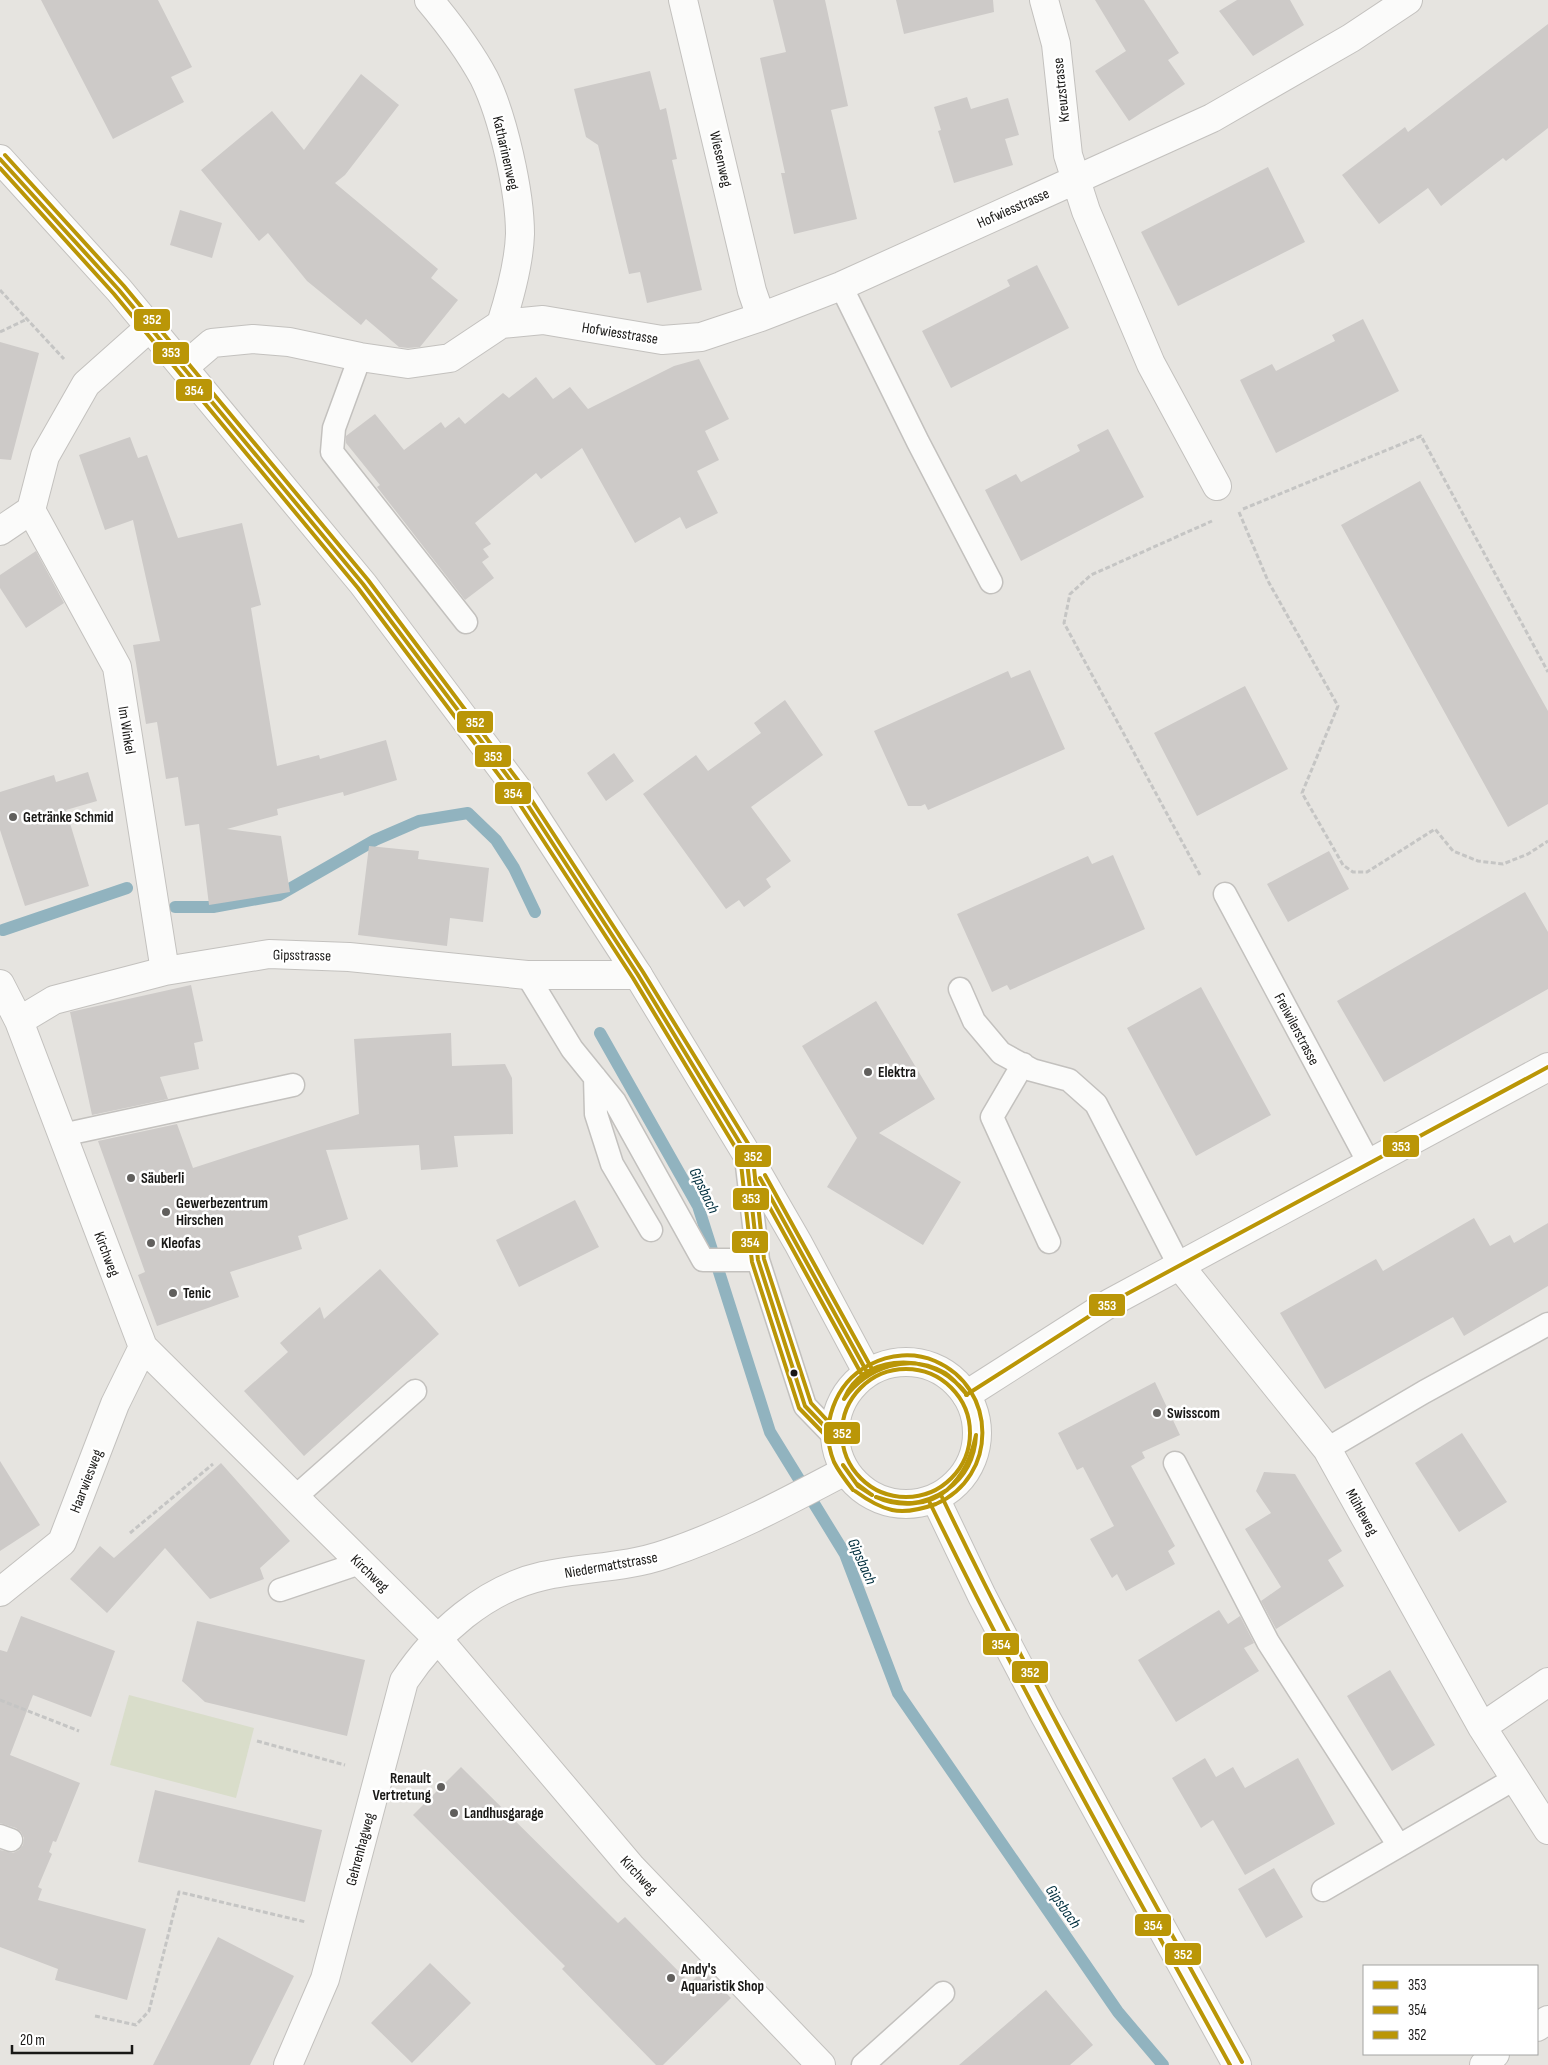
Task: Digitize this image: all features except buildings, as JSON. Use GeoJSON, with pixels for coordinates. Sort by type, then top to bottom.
{"type":"FeatureCollection","features":[{"type":"Feature","properties":{"kind":"street","name":"Katharinenweg"},"geometry":{"type":"LineString","coordinates":[[429,0],[457,34],[484,79],[502,129],[514,182],[520,235],[512,284],[501,324]]}},
{"type":"Feature","properties":{"kind":"street","name":"Wiesenweg"},"geometry":{"type":"LineString","coordinates":[[683,0],[752,291],[761,317]]}},
{"type":"Feature","properties":{"kind":"street","name":"Kreuzstrasse"},"geometry":{"type":"LineString","coordinates":[[1044,0],[1056,44],[1068,155],[1077,179]]}},
{"type":"Feature","properties":{"kind":"street","name":"Hofwiesstrasse"},"geometry":{"type":"LineString","coordinates":[[184,367],[212,343],[253,339],[289,342],[360,357],[408,364],[450,358],[501,324],[543,320],[662,340],[701,337],[761,317],[841,286],[1212,118],[1351,38],[1408,0]]}},
{"type":"Feature","properties":{"kind":"street"},"geometry":{"type":"LineString","coordinates":[[0,159],[119,290],[363,584],[512,782],[638,976],[746,1153],[798,1243],[867,1372]]}},
{"type":"Feature","properties":{"kind":"street"},"geometry":{"type":"LineString","coordinates":[[1077,179],[1086,211],[1151,364],[1218,486]]}},
{"type":"Feature","properties":{"kind":"street"},"geometry":{"type":"LineString","coordinates":[[0,531],[31,510],[45,456],[86,384],[150,327]]}},
{"type":"Feature","properties":{"kind":"street","name":"Im Winkel"},"geometry":{"type":"LineString","coordinates":[[31,510],[117,667],[165,971]]}},
{"type":"Feature","properties":{"kind":"street","name":"Gipsstrasse"},"geometry":{"type":"LineString","coordinates":[[19,1022],[54,1000],[165,971],[269,954],[349,956],[527,975],[638,976]]}},
{"type":"Feature","properties":{"kind":"street"},"geometry":{"type":"LineString","coordinates":[[0,984],[19,1022]]}},
{"type":"Feature","properties":{"kind":"street","name":"Kirchweg"},"geometry":{"type":"LineString","coordinates":[[19,1022],[143,1347],[438,1639],[632,1868],[822,2065]]}},
{"type":"Feature","properties":{"kind":"street"},"geometry":{"type":"LineString","coordinates":[[966,1395],[1110,1303],[1370,1165],[1548,1067]]}},
{"type":"Feature","properties":{"kind":"street","name":"Mühleweg"},"geometry":{"type":"LineString","coordinates":[[1179,1265],[1327,1449],[1482,1727],[1548,1830]]}},
{"type":"Feature","properties":{"kind":"street","name":"Haarwiesweg"},"geometry":{"type":"LineString","coordinates":[[0,1592],[62,1542],[115,1404],[143,1347]]}},
{"type":"Feature","properties":{"kind":"street"},"geometry":{"type":"LineString","coordinates":[[910,1361],[932,1366],[952,1378],[966,1395],[976,1417],[977,1442],[970,1465],[955,1484],[935,1498],[915,1504],[895,1504],[875,1498],[858,1486],[835,1476],[838,1455],[835,1438],[836,1418],[842,1401],[853,1385],[867,1372],[888,1363],[910,1361]]}},
{"type":"Feature","properties":{"kind":"street","name":"Niedermattstrasse"},"geometry":{"type":"LineString","coordinates":[[438,1639],[482,1601],[510,1587],[543,1576],[614,1567],[666,1554],[778,1507],[835,1476]]}},
{"type":"Feature","properties":{"kind":"street"},"geometry":{"type":"LineString","coordinates":[[935,1498],[982,1596],[1044,1714],[1237,2065]]}},
{"type":"Feature","properties":{"kind":"street","name":"Gehrenhagweg"},"geometry":{"type":"LineString","coordinates":[[288,2065],[325,1979],[404,1681],[419,1658],[438,1639]]}},
{"type":"Feature","properties":{"kind":"street"},"geometry":{"type":"LineString","coordinates":[[1482,1727],[1548,1682]]}},
{"type":"Feature","properties":{"kind":"street"},"geometry":{"type":"LineString","coordinates":[[1484,2065],[1494,2055]]}},
{"type":"Feature","properties":{"kind":"lane"},"geometry":{"type":"LineString","coordinates":[[841,286],[918,442],[992,582]]}},
{"type":"Feature","properties":{"kind":"lane"},"geometry":{"type":"LineString","coordinates":[[360,357],[334,428],[332,452],[466,622]]}},
{"type":"Feature","properties":{"kind":"lane","name":"Freiwilerstrasse"},"geometry":{"type":"LineString","coordinates":[[1225,894],[1370,1165]]}},
{"type":"Feature","properties":{"kind":"lane"},"geometry":{"type":"LineString","coordinates":[[527,975],[572,1049],[616,1102],[704,1260],[748,1261]]}},
{"type":"Feature","properties":{"kind":"lane"},"geometry":{"type":"LineString","coordinates":[[960,989],[974,1021],[1001,1053],[1032,1070],[1069,1080],[1096,1104],[1179,1265]]}},
{"type":"Feature","properties":{"kind":"lane"},"geometry":{"type":"LineString","coordinates":[[1023,1064],[992,1118],[1049,1242]]}},
{"type":"Feature","properties":{"kind":"lane"},"geometry":{"type":"LineString","coordinates":[[595,1077],[596,1114],[612,1164],[651,1230]]}},
{"type":"Feature","properties":{"kind":"lane"},"geometry":{"type":"LineString","coordinates":[[62,1135],[294,1085]]}},
{"type":"Feature","properties":{"kind":"lane"},"geometry":{"type":"LineString","coordinates":[[746,1153],[748,1261],[805,1406],[835,1438]]}},
{"type":"Feature","properties":{"kind":"lane"},"geometry":{"type":"LineString","coordinates":[[1327,1449],[1424,1392],[1548,1324]]}},
{"type":"Feature","properties":{"kind":"lane"},"geometry":{"type":"LineString","coordinates":[[294,1498],[415,1391]]}},
{"type":"Feature","properties":{"kind":"lane"},"geometry":{"type":"LineString","coordinates":[[1175,1463],[1268,1642],[1399,1846]]}},
{"type":"Feature","properties":{"kind":"lane"},"geometry":{"type":"LineString","coordinates":[[280,1590],[360,1563]]}},
{"type":"Feature","properties":{"kind":"lane"},"geometry":{"type":"LineString","coordinates":[[1323,1890],[1516,1778]]}},
{"type":"Feature","properties":{"kind":"lane"},"geometry":{"type":"LineString","coordinates":[[864,2065],[943,1994]]}},
{"type":"Feature","properties":{"kind":"path"},"geometry":{"type":"LineString","coordinates":[[0,290],[86,384]]}},
{"type":"Feature","properties":{"kind":"path"},"geometry":{"type":"LineString","coordinates":[[0,332],[27,319]]}},
{"type":"Feature","properties":{"kind":"path"},"geometry":{"type":"LineString","coordinates":[[1232,513],[1421,436],[1548,672]]}},
{"type":"Feature","properties":{"kind":"path"},"geometry":{"type":"LineString","coordinates":[[1239,511],[1268,581],[1338,706],[1302,793],[1343,865],[1353,872],[1366,872],[1435,829],[1453,851],[1478,861],[1503,864],[1528,854],[1548,841]]}},
{"type":"Feature","properties":{"kind":"path"},"geometry":{"type":"LineString","coordinates":[[1216,520],[1091,576],[1070,594],[1064,623],[1209,891],[1225,894]]}},
{"type":"Feature","properties":{"kind":"path"},"geometry":{"type":"LineString","coordinates":[[130,1533],[238,1442]]}},
{"type":"Feature","properties":{"kind":"path"},"geometry":{"type":"LineString","coordinates":[[0,1700],[79,1731]]}},
{"type":"Feature","properties":{"kind":"path"},"geometry":{"type":"LineString","coordinates":[[256,1741],[349,1766]]}},
{"type":"Feature","properties":{"kind":"path"},"geometry":{"type":"LineString","coordinates":[[95,2016],[136,2025],[148,2012],[179,1892],[338,1929]]}},
{"type":"Feature","properties":{"kind":"green space"},"geometry":{"type":"Polygon","coordinates":[[[129,1695],[254,1728],[236,1798],[110,1765],[129,1695]]]}},
{"type":"Feature","properties":{"kind":"waterway"},"geometry":{"type":"LineString","coordinates":[[175,907],[213,907],[279,895],[375,840],[419,821],[468,813],[496,840],[514,868],[535,912]]}},
{"type":"Feature","properties":{"kind":"waterway"},"geometry":{"type":"LineString","coordinates":[[3,930],[127,888]]}},
{"type":"Feature","properties":{"kind":"waterway","name":"Gipsbach"},"geometry":{"type":"LineString","coordinates":[[600,1033],[698,1206],[770,1432],[845,1554],[898,1693],[1118,2012],[1163,2065]]}},
{"type":"Feature","properties":{"kind":"transit line","name":"352"},"geometry":{"type":"LineString","coordinates":[[5,155],[124,286],[368,580],[523,787],[643,972],[752,1150],[764,1259],[811,1403],[839,1433]]}},
{"type":"Feature","properties":{"kind":"transit line","name":"353"},"geometry":{"type":"LineString","coordinates":[[0,159],[119,290],[363,584],[518,790],[638,975],[746,1153],[758,1260],[805,1406],[835,1437]]}},
{"type":"Feature","properties":{"kind":"transit line","name":"354"},"geometry":{"type":"LineString","coordinates":[[0,168],[114,294],[358,588],[513,794],[633,978],[740,1155],[752,1262],[799,1408],[831,1441]]}},
{"type":"Feature","properties":{"kind":"transit line","name":"353"},"geometry":{"type":"LineString","coordinates":[[966,1395],[1110,1303],[1548,1067]]}},
{"type":"Feature","properties":{"kind":"transit line","name":"352"},"geometry":{"type":"LineString","coordinates":[[765,1175],[872,1369]]}},
{"type":"Feature","properties":{"kind":"transit line","name":"353"},"geometry":{"type":"LineString","coordinates":[[760,1178],[867,1372]]}},
{"type":"Feature","properties":{"kind":"transit line","name":"354"},"geometry":{"type":"LineString","coordinates":[[755,1181],[862,1375]]}},
{"type":"Feature","properties":{"kind":"transit line","name":"354"},"geometry":{"type":"LineString","coordinates":[[853,1490],[834,1462],[828,1434],[833,1407],[847,1383],[869,1365],[885,1358],[902,1355],[927,1358],[956,1374],[970,1391],[979,1411],[982,1432],[980,1454],[971,1474],[956,1491],[936,1504],[908,1511],[882,1507],[855,1491]]}},
{"type":"Feature","properties":{"kind":"transit line","name":"353"},"geometry":{"type":"LineString","coordinates":[[844,1399],[853,1384],[864,1374],[894,1363],[926,1366],[941,1372],[960,1386],[967,1395]]}},
{"type":"Feature","properties":{"kind":"transit line","name":"353"},"geometry":{"type":"LineString","coordinates":[[844,1399],[864,1378],[890,1366],[903,1364],[917,1364],[945,1373],[967,1395]]}},
{"type":"Feature","properties":{"kind":"transit line","name":"352"},"geometry":{"type":"LineString","coordinates":[[906,1369],[930,1374],[942,1380],[951,1388],[959,1397],[965,1409],[970,1433],[965,1457],[959,1469],[951,1478],[942,1486],[930,1492],[906,1497],[882,1492],[870,1486],[861,1478],[853,1469],[847,1457],[842,1433],[847,1409],[853,1397],[861,1388],[870,1380],[882,1374],[906,1369]]}},
{"type":"Feature","properties":{"kind":"transit line","name":"353"},"geometry":{"type":"LineString","coordinates":[[947,1490],[966,1465],[976,1435]]}},
{"type":"Feature","properties":{"kind":"transit line","name":"353"},"geometry":{"type":"LineString","coordinates":[[947,1490],[959,1479],[968,1466],[974,1451],[976,1435]]}},
{"type":"Feature","properties":{"kind":"transit line","name":"353"},"geometry":{"type":"LineString","coordinates":[[843,1465],[856,1483],[872,1495]]}},
{"type":"Feature","properties":{"kind":"transit line","name":"353"},"geometry":{"type":"LineString","coordinates":[[843,1465],[858,1486],[872,1495]]}},
{"type":"Feature","properties":{"kind":"transit line","name":"353"},"geometry":{"type":"LineString","coordinates":[[876,1497],[895,1502],[912,1503],[921,1502],[947,1490]]}},
{"type":"Feature","properties":{"kind":"transit line","name":"353"},"geometry":{"type":"LineString","coordinates":[[876,1497],[893,1503],[912,1504],[931,1500],[947,1490]]}},
{"type":"Feature","properties":{"kind":"transit line","name":"352"},"geometry":{"type":"LineString","coordinates":[[941,1495],[1012,1639],[1242,2062]]}},
{"type":"Feature","properties":{"kind":"transit line","name":"354"},"geometry":{"type":"LineString","coordinates":[[929,1501],[1038,1715],[1230,2065]]}},
{"type":"Feature","properties":{"kind":"place","name":"Getränke Schmid"},"geometry":{"type":"Point","coordinates":[13,817]}},
{"type":"Feature","properties":{"kind":"place","name":"Elektra"},"geometry":{"type":"Point","coordinates":[868,1072]}},
{"type":"Feature","properties":{"kind":"place","name":"Säuberli"},"geometry":{"type":"Point","coordinates":[131,1178]}},
{"type":"Feature","properties":{"kind":"place","name":"Gewerbezentrum Hirschen"},"geometry":{"type":"Point","coordinates":[166,1212]}},
{"type":"Feature","properties":{"kind":"place","name":"Kleofas"},"geometry":{"type":"Point","coordinates":[151,1243]}},
{"type":"Feature","properties":{"kind":"place","name":"Tenic"},"geometry":{"type":"Point","coordinates":[173,1293]}},
{"type":"Feature","properties":{"kind":"place","name":"Swisscom"},"geometry":{"type":"Point","coordinates":[1157,1413]}},
{"type":"Feature","properties":{"kind":"place","name":"Renault Vertretung"},"geometry":{"type":"Point","coordinates":[441,1787]}},
{"type":"Feature","properties":{"kind":"place","name":"Landhusgarage"},"geometry":{"type":"Point","coordinates":[454,1813]}},
{"type":"Feature","properties":{"kind":"place","name":"Andy's Aquaristik Shop"},"geometry":{"type":"Point","coordinates":[671,1978]}}]}
